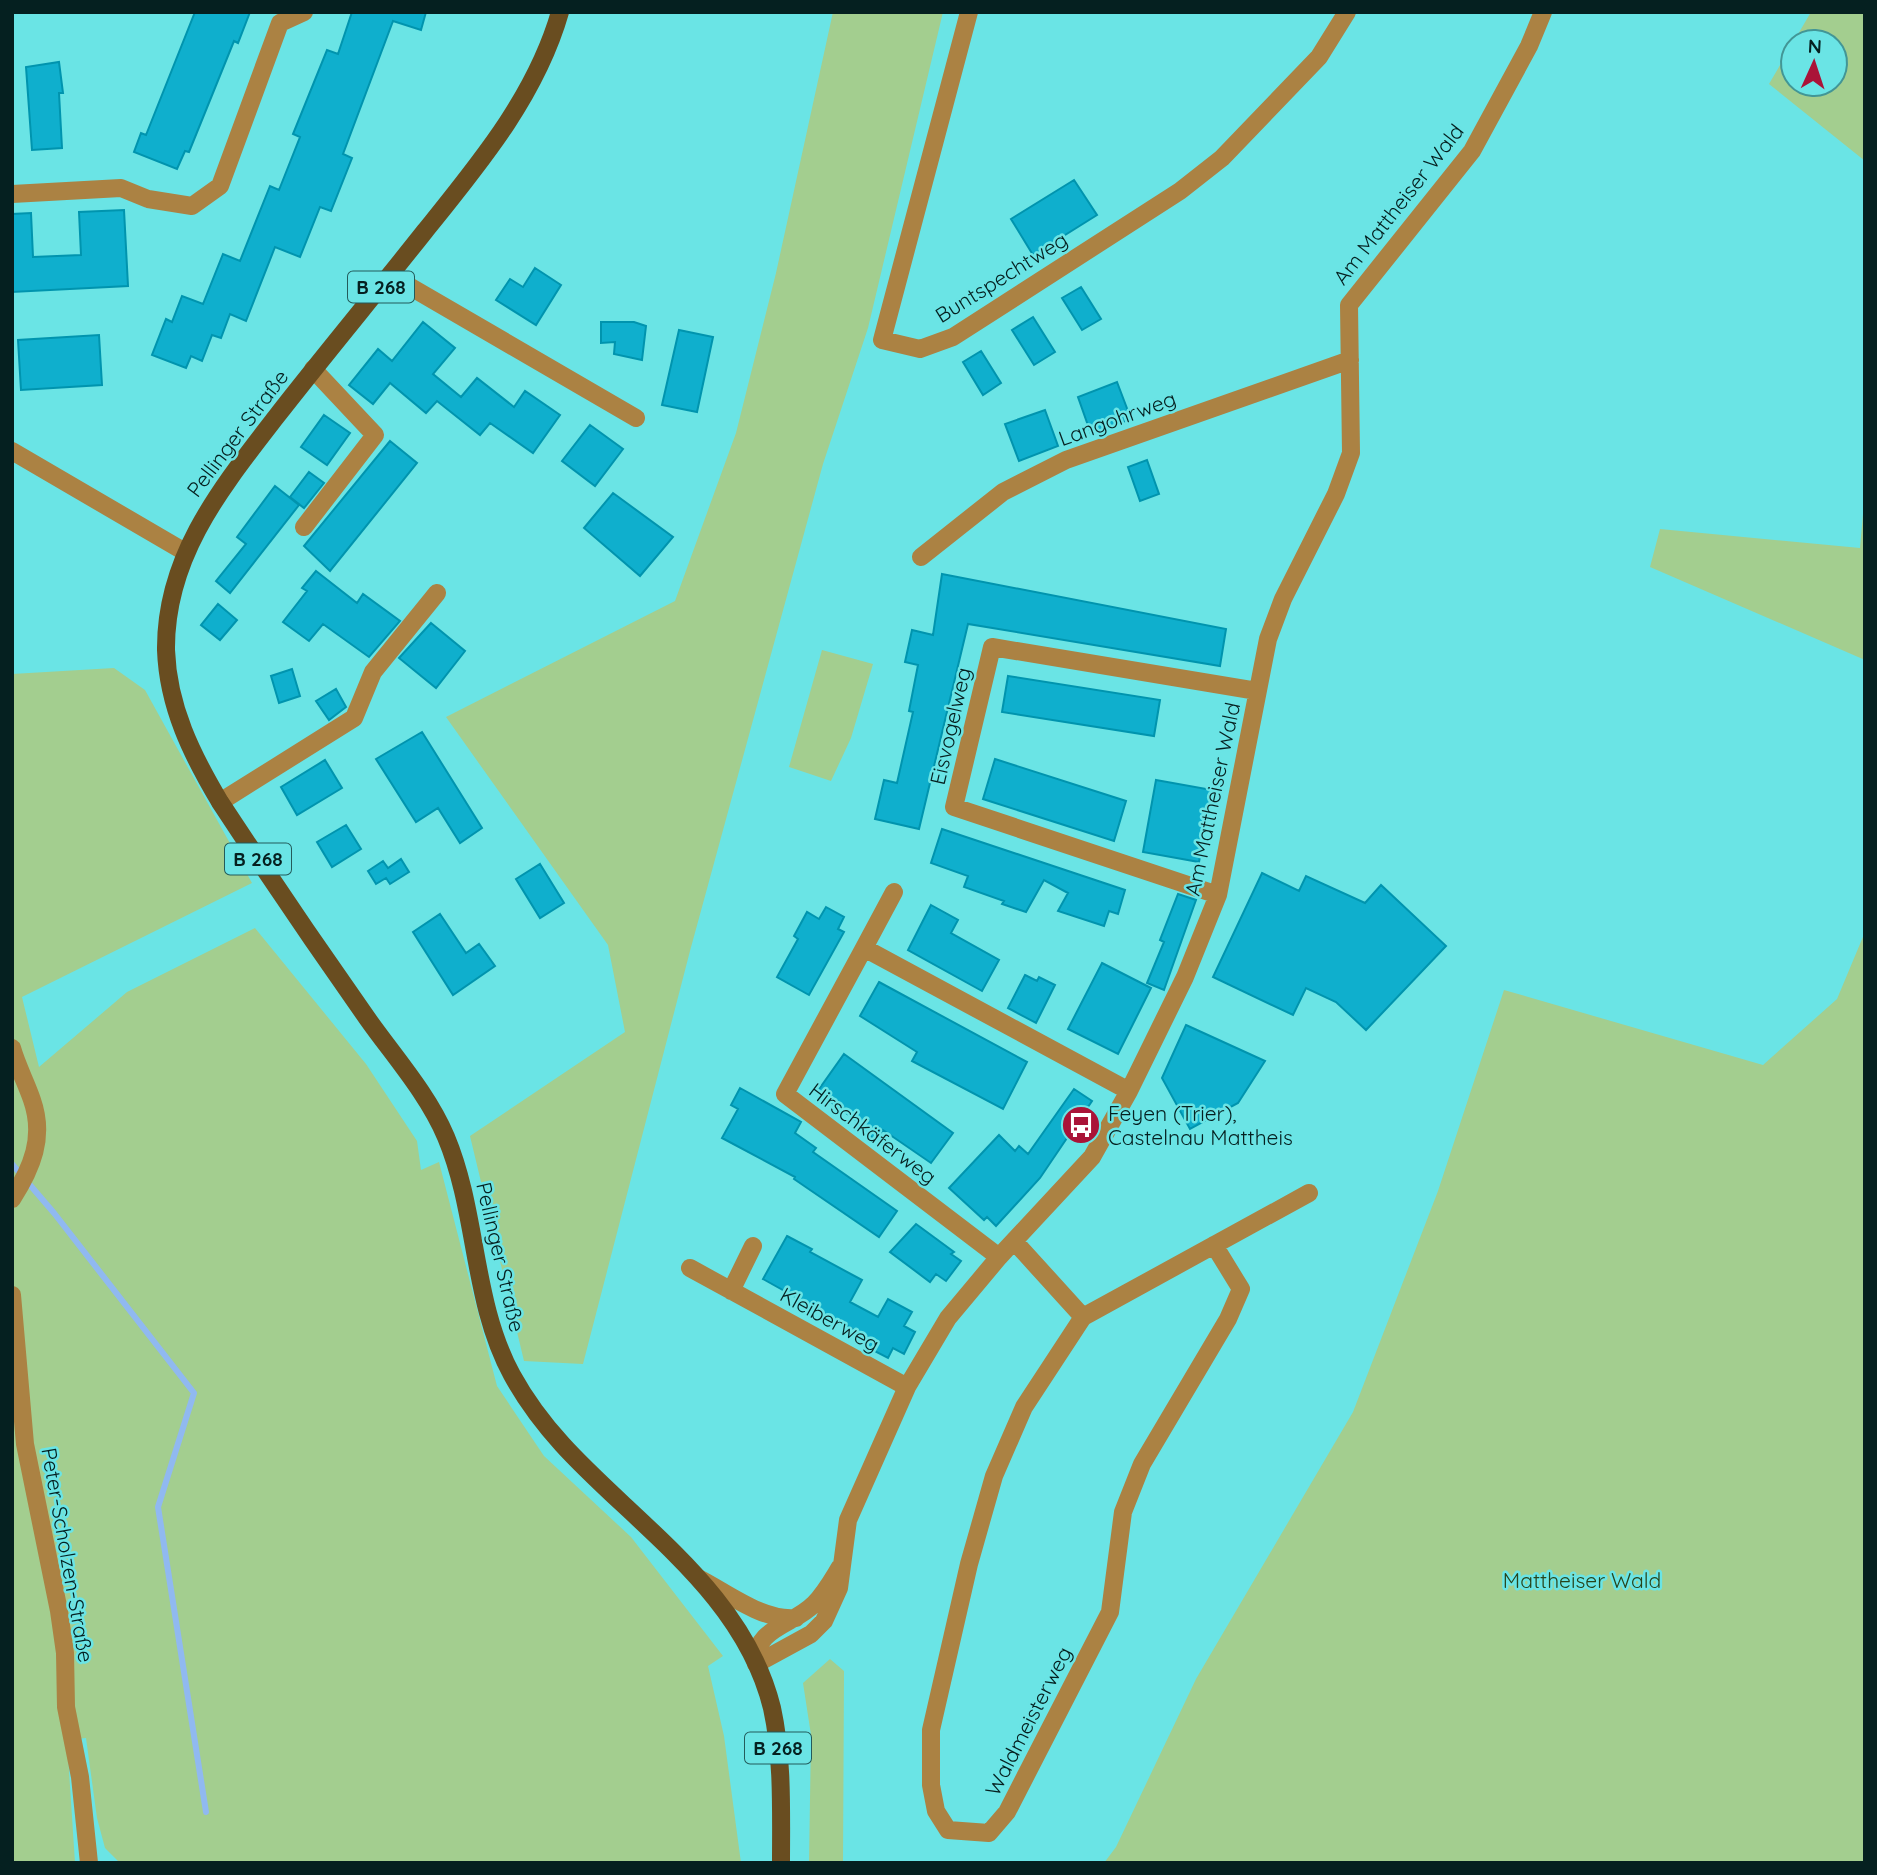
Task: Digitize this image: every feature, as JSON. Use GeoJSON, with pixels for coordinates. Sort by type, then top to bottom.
{"type":"FeatureCollection","features":[{"type":"Feature","properties":{"kind":"main road","name":"Pellinger Straße"},"geometry":{"type":"LineString","coordinates":[[560,12],[533,83],[480,162],[218,491],[185,552],[169,613],[169,678],[188,746],[220,803],[444,1133],[464,1198],[485,1298],[499,1346],[525,1399],[544,1427],[565,1450],[700,1579],[729,1614],[756,1664],[772,1709],[776,1734],[781,1863]]}},
{"type":"Feature","properties":{"kind":"street"},"geometry":{"type":"LineString","coordinates":[[12,194],[121,188],[148,199],[192,206],[220,186],[280,23],[304,12]]}},
{"type":"Feature","properties":{"kind":"street","name":"Buntspechtweg"},"geometry":{"type":"LineString","coordinates":[[969,12],[882,340],[920,349],[953,337],[1180,191],[1222,158],[1319,57],[1347,12]]}},
{"type":"Feature","properties":{"kind":"street","name":"Am Mattheiser Wald"},"geometry":{"type":"LineString","coordinates":[[840,1567],[813,1606],[763,1637],[755,1653],[756,1664],[811,1634],[824,1621],[839,1588],[848,1520],[907,1387],[948,1318],[999,1257],[1091,1157],[1129,1091],[1185,977],[1218,895],[1268,639],[1283,599],[1336,494],[1351,453],[1349,305],[1472,151],[1529,46],[1543,12]]}},
{"type":"Feature","properties":{"kind":"street"},"geometry":{"type":"LineString","coordinates":[[390,275],[636,418]]}},
{"type":"Feature","properties":{"kind":"street","name":"Langohrweg"},"geometry":{"type":"LineString","coordinates":[[921,557],[1003,492],[1066,460],[1350,360]]}},
{"type":"Feature","properties":{"kind":"street","name":"Pellinger Straße"},"geometry":{"type":"LineString","coordinates":[[304,527],[375,435],[313,369]]}},
{"type":"Feature","properties":{"kind":"street"},"geometry":{"type":"LineString","coordinates":[[12,451],[185,552]]}},
{"type":"Feature","properties":{"kind":"street"},"geometry":{"type":"LineString","coordinates":[[220,803],[354,718],[373,672],[437,593]]}},
{"type":"Feature","properties":{"kind":"street","name":"Eisvogelweg"},"geometry":{"type":"LineString","coordinates":[[1218,895],[954,807],[992,647],[1257,691]]}},
{"type":"Feature","properties":{"kind":"street","name":"Hirschkäferweg"},"geometry":{"type":"LineString","coordinates":[[894,892],[785,1094],[999,1257]]}},
{"type":"Feature","properties":{"kind":"street"},"geometry":{"type":"LineString","coordinates":[[864,948],[1129,1091]]}},
{"type":"Feature","properties":{"kind":"street"},"geometry":{"type":"LineString","coordinates":[[12,1048],[33,1102],[37,1136],[30,1171],[12,1199]]}},
{"type":"Feature","properties":{"kind":"street","name":"Waldmeisterweg"},"geometry":{"type":"LineString","coordinates":[[1214,1245],[1241,1289],[1228,1319],[1142,1464],[1123,1512],[1110,1612],[1007,1812],[989,1833],[948,1830],[936,1811],[931,1786],[931,1730],[969,1564],[994,1476],[1024,1407],[1083,1317],[1214,1245],[1309,1193]]}},
{"type":"Feature","properties":{"kind":"street"},"geometry":{"type":"LineString","coordinates":[[1014,1241],[1083,1317]]}},
{"type":"Feature","properties":{"kind":"street"},"geometry":{"type":"LineString","coordinates":[[731,1291],[753,1246]]}},
{"type":"Feature","properties":{"kind":"street","name":"Kleiberweg"},"geometry":{"type":"LineString","coordinates":[[691,1268],[907,1387]]}},
{"type":"Feature","properties":{"kind":"street","name":"Peter-Scholzen-Straße"},"geometry":{"type":"LineString","coordinates":[[12,1295],[25,1444],[59,1611],[65,1653],[66,1707],[80,1777],[89,1863]]}},
{"type":"Feature","properties":{"kind":"street"},"geometry":{"type":"LineString","coordinates":[[700,1579],[765,1613],[780,1618],[796,1618]]}},
{"type":"Feature","properties":{"kind":"green space"},"geometry":{"type":"Polygon","coordinates":[[[833,12],[943,12],[868,328],[823,464],[690,951],[583,1364],[524,1361],[470,1136],[625,1032],[608,945],[446,717],[675,601],[736,433],[776,273],[833,12]]]}},
{"type":"Feature","properties":{"kind":"green space"},"geometry":{"type":"Polygon","coordinates":[[[1811,12],[1865,12],[1865,161],[1786,98],[1849,98],[1849,28],[1802,28],[1811,12]]]}},
{"type":"Feature","properties":{"kind":"green space"},"geometry":{"type":"Polygon","coordinates":[[[1779,67],[1779,92],[1769,84],[1779,67]]]}},
{"type":"Feature","properties":{"kind":"green space"},"geometry":{"type":"Polygon","coordinates":[[[1865,491],[1865,660],[1650,567],[1660,529],[1860,548],[1865,491]]]}},
{"type":"Feature","properties":{"kind":"green space"},"geometry":{"type":"Polygon","coordinates":[[[822,650],[873,664],[851,738],[831,781],[789,767],[822,650]]]}},
{"type":"Feature","properties":{"kind":"green space"},"geometry":{"type":"Polygon","coordinates":[[[114,668],[145,690],[252,883],[22,997],[39,1067],[127,992],[255,928],[366,1064],[417,1141],[421,1170],[439,1162],[497,1386],[544,1456],[631,1537],[723,1656],[708,1666],[724,1736],[741,1863],[120,1863],[105,1848],[97,1818],[86,1738],[67,1740],[75,1863],[12,1863],[12,674],[114,668]]]}},
{"type":"Feature","properties":{"kind":"green space","name":"Mattheiser Wald"},"geometry":{"type":"Polygon","coordinates":[[[1865,932],[1865,1863],[1104,1863],[1116,1847],[1196,1679],[1353,1412],[1438,1191],[1504,990],[1763,1065],[1837,999],[1865,932]]]}},
{"type":"Feature","properties":{"kind":"green space"},"geometry":{"type":"Polygon","coordinates":[[[830,1659],[844,1671],[843,1863],[809,1863],[811,1735],[803,1683],[830,1659]]]}},
{"type":"Feature","properties":{"kind":"building"},"geometry":{"type":"Polygon","coordinates":[[[195,12],[250,12],[238,43],[234,41],[189,152],[185,151],[177,169],[134,152],[141,133],[146,135],[195,12]]]}},
{"type":"Feature","properties":{"kind":"building"},"geometry":{"type":"Polygon","coordinates":[[[352,12],[426,12],[421,30],[393,21],[343,154],[352,158],[331,211],[320,207],[300,257],[275,247],[246,321],[230,314],[221,338],[212,335],[202,361],[191,356],[186,368],[152,355],[166,319],[172,322],[182,296],[203,304],[223,254],[240,261],[270,186],[279,190],[300,137],[293,134],[327,50],[338,54],[352,12]]]}},
{"type":"Feature","properties":{"kind":"building"},"geometry":{"type":"Polygon","coordinates":[[[59,62],[63,93],[59,93],[62,148],[32,150],[26,67],[59,62]]]}},
{"type":"Feature","properties":{"kind":"building"},"geometry":{"type":"Polygon","coordinates":[[[1074,180],[1097,215],[1033,255],[1011,219],[1074,180]]]}},
{"type":"Feature","properties":{"kind":"building"},"geometry":{"type":"Polygon","coordinates":[[[124,210],[128,286],[12,292],[12,214],[31,213],[33,257],[81,255],[79,212],[124,210]]]}},
{"type":"Feature","properties":{"kind":"building"},"geometry":{"type":"Polygon","coordinates":[[[535,268],[561,285],[536,325],[496,300],[510,279],[523,287],[535,268]]]}},
{"type":"Feature","properties":{"kind":"building"},"geometry":{"type":"Polygon","coordinates":[[[1081,287],[1101,319],[1082,330],[1062,298],[1081,287]]]}},
{"type":"Feature","properties":{"kind":"building"},"geometry":{"type":"Polygon","coordinates":[[[1033,317],[1055,352],[1034,365],[1012,330],[1033,317]]]}},
{"type":"Feature","properties":{"kind":"building"},"geometry":{"type":"Polygon","coordinates":[[[423,322],[455,348],[433,374],[461,397],[477,378],[514,407],[525,391],[560,415],[533,453],[490,423],[480,435],[437,401],[426,413],[390,383],[373,404],[349,385],[378,349],[392,361],[423,322]]]}},
{"type":"Feature","properties":{"kind":"building"},"geometry":{"type":"Polygon","coordinates":[[[601,322],[634,322],[646,326],[642,360],[614,354],[615,342],[601,343],[601,322]]]}},
{"type":"Feature","properties":{"kind":"building"},"geometry":{"type":"Polygon","coordinates":[[[679,330],[713,337],[697,412],[662,405],[679,330]]]}},
{"type":"Feature","properties":{"kind":"building"},"geometry":{"type":"Polygon","coordinates":[[[99,335],[102,385],[21,390],[18,340],[99,335]]]}},
{"type":"Feature","properties":{"kind":"building"},"geometry":{"type":"Polygon","coordinates":[[[981,351],[1001,383],[983,395],[963,362],[981,351]]]}},
{"type":"Feature","properties":{"kind":"building"},"geometry":{"type":"Polygon","coordinates":[[[1117,382],[1131,419],[1091,434],[1078,397],[1117,382]]]}},
{"type":"Feature","properties":{"kind":"building"},"geometry":{"type":"Polygon","coordinates":[[[1045,410],[1058,446],[1019,461],[1005,424],[1045,410]]]}},
{"type":"Feature","properties":{"kind":"building"},"geometry":{"type":"Polygon","coordinates":[[[324,415],[350,433],[327,465],[301,447],[324,415]]]}},
{"type":"Feature","properties":{"kind":"building"},"geometry":{"type":"Polygon","coordinates":[[[590,425],[623,449],[595,486],[562,461],[590,425]]]}},
{"type":"Feature","properties":{"kind":"building"},"geometry":{"type":"Polygon","coordinates":[[[390,441],[417,463],[330,571],[304,546],[390,441]]]}},
{"type":"Feature","properties":{"kind":"building"},"geometry":{"type":"Polygon","coordinates":[[[1147,460],[1159,494],[1140,501],[1128,467],[1147,460]]]}},
{"type":"Feature","properties":{"kind":"building"},"geometry":{"type":"Polygon","coordinates":[[[309,472],[324,483],[304,508],[290,497],[309,472]]]}},
{"type":"Feature","properties":{"kind":"building"},"geometry":{"type":"Polygon","coordinates":[[[275,486],[299,505],[230,593],[216,581],[246,544],[237,537],[275,486]]]}},
{"type":"Feature","properties":{"kind":"building"},"geometry":{"type":"Polygon","coordinates":[[[613,493],[673,537],[640,576],[584,528],[613,493]]]}},
{"type":"Feature","properties":{"kind":"building"},"geometry":{"type":"Polygon","coordinates":[[[316,571],[357,603],[363,594],[400,621],[369,657],[323,624],[309,641],[283,622],[307,591],[302,588],[316,571]]]}},
{"type":"Feature","properties":{"kind":"building"},"geometry":{"type":"Polygon","coordinates":[[[942,574],[1226,629],[1220,666],[968,624],[919,829],[875,819],[884,780],[897,783],[913,712],[909,711],[918,665],[905,662],[912,630],[933,635],[942,574]]]}},
{"type":"Feature","properties":{"kind":"building"},"geometry":{"type":"Polygon","coordinates":[[[218,604],[237,620],[220,640],[201,625],[218,604]]]}},
{"type":"Feature","properties":{"kind":"building"},"geometry":{"type":"Polygon","coordinates":[[[431,623],[465,651],[436,688],[399,658],[431,623]]]}},
{"type":"Feature","properties":{"kind":"building"},"geometry":{"type":"Polygon","coordinates":[[[292,669],[300,696],[279,703],[271,676],[292,669]]]}},
{"type":"Feature","properties":{"kind":"building"},"geometry":{"type":"Polygon","coordinates":[[[1008,676],[1160,700],[1154,736],[1002,712],[1008,676]]]}},
{"type":"Feature","properties":{"kind":"building"},"geometry":{"type":"Polygon","coordinates":[[[336,689],[346,707],[329,720],[316,701],[336,689]]]}},
{"type":"Feature","properties":{"kind":"building"},"geometry":{"type":"Polygon","coordinates":[[[422,732],[482,828],[460,843],[438,808],[416,822],[376,759],[422,732]]]}},
{"type":"Feature","properties":{"kind":"building"},"geometry":{"type":"Polygon","coordinates":[[[995,759],[1126,801],[1114,841],[983,799],[995,759]]]}},
{"type":"Feature","properties":{"kind":"building"},"geometry":{"type":"Polygon","coordinates":[[[325,760],[342,788],[297,815],[281,787],[325,760]]]}},
{"type":"Feature","properties":{"kind":"building"},"geometry":{"type":"Polygon","coordinates":[[[1156,780],[1212,790],[1199,862],[1143,852],[1156,780]]]}},
{"type":"Feature","properties":{"kind":"building"},"geometry":{"type":"Polygon","coordinates":[[[346,825],[361,849],[332,867],[317,842],[346,825]]]}},
{"type":"Feature","properties":{"kind":"building"},"geometry":{"type":"Polygon","coordinates":[[[942,829],[1125,890],[1118,914],[1109,911],[1104,926],[1058,911],[1068,893],[1044,880],[1026,912],[964,887],[968,876],[931,863],[942,829]]]}},
{"type":"Feature","properties":{"kind":"building"},"geometry":{"type":"Polygon","coordinates":[[[401,859],[409,872],[390,884],[386,878],[376,884],[368,871],[383,861],[388,868],[401,859]]]}},
{"type":"Feature","properties":{"kind":"building"},"geometry":{"type":"Polygon","coordinates":[[[540,864],[564,903],[540,918],[516,879],[540,864]]]}},
{"type":"Feature","properties":{"kind":"building"},"geometry":{"type":"Polygon","coordinates":[[[1262,873],[1299,891],[1306,876],[1365,903],[1381,885],[1446,946],[1366,1030],[1336,1002],[1306,988],[1293,1015],[1213,977],[1262,873]]]}},
{"type":"Feature","properties":{"kind":"building"},"geometry":{"type":"Polygon","coordinates":[[[1178,894],[1196,900],[1164,990],[1147,983],[1164,942],[1160,940],[1178,894]]]}},
{"type":"Feature","properties":{"kind":"building"},"geometry":{"type":"Polygon","coordinates":[[[931,905],[958,920],[951,933],[999,960],[982,991],[908,950],[931,905]]]}},
{"type":"Feature","properties":{"kind":"building"},"geometry":{"type":"Polygon","coordinates":[[[826,907],[844,917],[838,929],[844,932],[809,995],[777,977],[798,939],[794,936],[807,912],[819,919],[826,907]]]}},
{"type":"Feature","properties":{"kind":"building"},"geometry":{"type":"Polygon","coordinates":[[[440,914],[466,953],[479,944],[495,966],[453,995],[413,932],[440,914]]]}},
{"type":"Feature","properties":{"kind":"building"},"geometry":{"type":"Polygon","coordinates":[[[1102,963],[1151,988],[1118,1054],[1068,1029],[1102,963]]]}},
{"type":"Feature","properties":{"kind":"building"},"geometry":{"type":"Polygon","coordinates":[[[1025,975],[1037,981],[1039,977],[1055,985],[1036,1023],[1008,1008],[1025,975]]]}},
{"type":"Feature","properties":{"kind":"building"},"geometry":{"type":"Polygon","coordinates":[[[879,982],[1027,1062],[1003,1109],[912,1061],[917,1052],[860,1016],[879,982]]]}},
{"type":"Feature","properties":{"kind":"building"},"geometry":{"type":"Polygon","coordinates":[[[1186,1025],[1265,1061],[1238,1103],[1190,1129],[1162,1078],[1186,1025]]]}},
{"type":"Feature","properties":{"kind":"building"},"geometry":{"type":"Polygon","coordinates":[[[844,1054],[953,1133],[931,1163],[883,1130],[875,1140],[855,1124],[857,1121],[817,1092],[844,1054]]]}},
{"type":"Feature","properties":{"kind":"building"},"geometry":{"type":"Polygon","coordinates":[[[740,1088],[801,1122],[795,1133],[816,1148],[813,1152],[897,1211],[879,1237],[794,1179],[795,1177],[722,1138],[738,1109],[731,1105],[740,1088]]]}},
{"type":"Feature","properties":{"kind":"building"},"geometry":{"type":"Polygon","coordinates":[[[1074,1089],[1092,1101],[1040,1178],[996,1226],[987,1217],[984,1220],[949,1188],[999,1135],[1015,1151],[1019,1146],[1028,1154],[1074,1089]]]}},
{"type":"Feature","properties":{"kind":"building"},"geometry":{"type":"Polygon","coordinates":[[[916,1224],[954,1252],[951,1254],[961,1261],[946,1281],[936,1274],[930,1282],[890,1252],[916,1224]]]}},
{"type":"Feature","properties":{"kind":"building"},"geometry":{"type":"Polygon","coordinates":[[[787,1236],[812,1249],[810,1252],[862,1280],[850,1302],[878,1317],[888,1299],[912,1312],[904,1326],[915,1332],[904,1354],[893,1348],[888,1358],[863,1345],[867,1337],[763,1279],[787,1236]]]}},
{"type":"Feature","properties":{"kind":"waterway"},"geometry":{"type":"LineString","coordinates":[[12,1164],[54,1213],[194,1393],[158,1507],[206,1812]]}},
{"type":"Feature","properties":{"kind":"place","name":"Feyen (Trier), Castelnau Mattheis"},"geometry":{"type":"Point","coordinates":[1081,1125]}}]}
